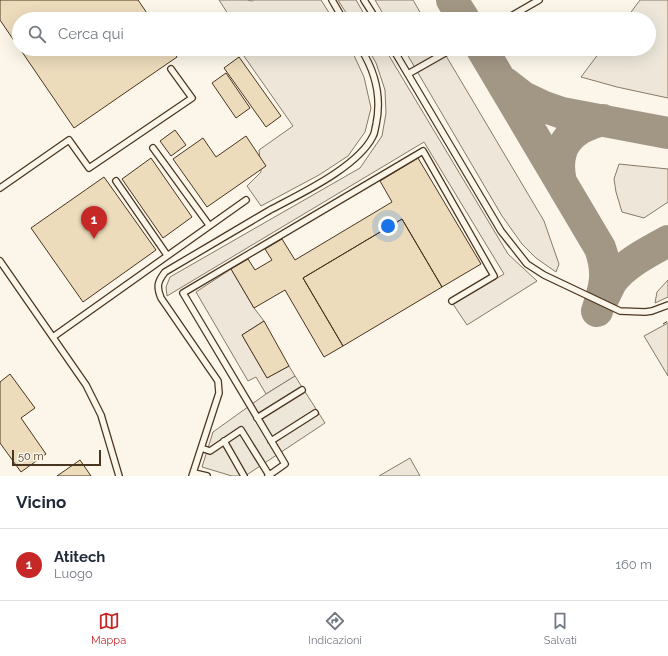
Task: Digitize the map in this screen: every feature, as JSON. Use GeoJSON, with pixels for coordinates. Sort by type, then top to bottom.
{"type":"FeatureCollection","features":[{"type":"Feature","properties":{"kind":"lane"},"geometry":{"type":"LineString","coordinates":[[332,0],[339,12]]}},
{"type":"Feature","properties":{"kind":"lane"},"geometry":{"type":"LineString","coordinates":[[364,0],[372,12]]}},
{"type":"Feature","properties":{"kind":"lane"},"geometry":{"type":"LineString","coordinates":[[515,12],[529,2],[539,0]]}},
{"type":"Feature","properties":{"kind":"lane"},"geometry":{"type":"LineString","coordinates":[[207,476],[193,474],[219,393],[218,381],[160,298],[158,281],[165,272],[334,174],[361,153],[374,136],[379,98],[375,78],[366,56]]}},
{"type":"Feature","properties":{"kind":"lane"},"geometry":{"type":"LineString","coordinates":[[397,56],[501,231],[527,264],[544,275],[620,311],[646,312],[668,305]]}},
{"type":"Feature","properties":{"kind":"lane"},"geometry":{"type":"LineString","coordinates":[[408,74],[440,56]]}},
{"type":"Feature","properties":{"kind":"lane"},"geometry":{"type":"LineString","coordinates":[[0,188],[69,140],[90,168],[192,98],[171,69]]}},
{"type":"Feature","properties":{"kind":"lane"},"geometry":{"type":"LineString","coordinates":[[153,148],[209,226]]}},
{"type":"Feature","properties":{"kind":"lane"},"geometry":{"type":"LineString","coordinates":[[201,448],[210,451],[241,430],[268,476],[285,464],[183,293],[423,151],[494,276],[452,301]]}},
{"type":"Feature","properties":{"kind":"lane"},"geometry":{"type":"LineString","coordinates":[[116,181],[167,255]]}},
{"type":"Feature","properties":{"kind":"lane"},"geometry":{"type":"LineString","coordinates":[[53,337],[246,200]]}},
{"type":"Feature","properties":{"kind":"lane"},"geometry":{"type":"LineString","coordinates":[[0,261],[86,385],[101,416],[119,476]]}},
{"type":"Feature","properties":{"kind":"lane"},"geometry":{"type":"LineString","coordinates":[[258,418],[302,390]]}},
{"type":"Feature","properties":{"kind":"lane"},"geometry":{"type":"LineString","coordinates":[[271,441],[315,413]]}},
{"type":"Feature","properties":{"kind":"lane"},"geometry":{"type":"LineString","coordinates":[[224,441],[244,476]]}},
{"type":"Feature","properties":{"kind":"shaded area"},"geometry":{"type":"Polygon","coordinates":[[[219,0],[321,0],[329,12],[227,12],[219,0]]]}},
{"type":"Feature","properties":{"kind":"shaded area"},"geometry":{"type":"Polygon","coordinates":[[[338,0],[356,0],[363,12],[346,12],[338,0]]]}},
{"type":"Feature","properties":{"kind":"shaded area"},"geometry":{"type":"Polygon","coordinates":[[[375,0],[413,0],[420,12],[382,12],[375,0]]]}},
{"type":"Feature","properties":{"kind":"shaded area"},"geometry":{"type":"Polygon","coordinates":[[[640,0],[668,0],[668,98],[617,87],[581,77],[597,56],[656,56],[656,12],[631,12],[640,0]]]}},
{"type":"Feature","properties":{"kind":"shaded area"},"geometry":{"type":"Polygon","coordinates":[[[244,56],[354,56],[364,77],[371,108],[365,132],[348,156],[319,175],[261,206],[247,186],[261,172],[259,150],[293,126],[244,56]]]}},
{"type":"Feature","properties":{"kind":"shaded area"},"geometry":{"type":"Polygon","coordinates":[[[372,56],[389,56],[508,254],[537,281],[467,325],[453,304],[504,274],[424,142],[167,296],[166,287],[170,277],[360,168],[382,136],[386,113],[385,90],[376,63],[372,56]]]}},
{"type":"Feature","properties":{"kind":"shaded area"},"geometry":{"type":"Polygon","coordinates":[[[408,56],[446,56],[544,221],[559,264],[556,272],[536,258],[522,244],[502,216],[408,56]]]}},
{"type":"Feature","properties":{"kind":"shaded area"},"geometry":{"type":"Polygon","coordinates":[[[619,164],[668,169],[668,202],[644,218],[622,212],[614,179],[619,164]]]}},
{"type":"Feature","properties":{"kind":"shaded area"},"geometry":{"type":"Polygon","coordinates":[[[231,269],[254,308],[264,321],[242,335],[267,378],[289,366],[295,376],[266,394],[256,377],[248,381],[196,292],[231,269]]]}},
{"type":"Feature","properties":{"kind":"shaded area"},"geometry":{"type":"Polygon","coordinates":[[[668,280],[668,297],[655,303],[657,292],[668,280]]]}},
{"type":"Feature","properties":{"kind":"shaded area"},"geometry":{"type":"Polygon","coordinates":[[[668,323],[668,376],[644,336],[668,323]]]}},
{"type":"Feature","properties":{"kind":"shaded area"},"geometry":{"type":"Polygon","coordinates":[[[295,376],[325,423],[245,476],[232,476],[202,467],[213,432],[266,394],[295,376]]]}},
{"type":"Feature","properties":{"kind":"shaded area"},"geometry":{"type":"Polygon","coordinates":[[[410,458],[420,476],[379,476],[410,458]]]}},
{"type":"Feature","properties":{"kind":"building"},"geometry":{"type":"Polygon","coordinates":[[[0,0],[138,0],[146,12],[12,12],[12,38],[0,20],[0,0]]]}},
{"type":"Feature","properties":{"kind":"building"},"geometry":{"type":"Polygon","coordinates":[[[25,56],[176,56],[177,57],[74,128],[25,56]]]}},
{"type":"Feature","properties":{"kind":"building"},"geometry":{"type":"Polygon","coordinates":[[[239,57],[281,116],[266,127],[224,68],[239,57]]]}},
{"type":"Feature","properties":{"kind":"building"},"geometry":{"type":"Polygon","coordinates":[[[226,73],[250,108],[236,118],[212,83],[226,73]]]}},
{"type":"Feature","properties":{"kind":"building"},"geometry":{"type":"Polygon","coordinates":[[[175,130],[186,145],[171,156],[160,141],[175,130]]]}},
{"type":"Feature","properties":{"kind":"building"},"geometry":{"type":"Polygon","coordinates":[[[246,136],[266,166],[207,207],[173,159],[203,138],[216,157],[246,136]]]}},
{"type":"Feature","properties":{"kind":"building"},"geometry":{"type":"Polygon","coordinates":[[[151,158],[192,217],[163,238],[122,179],[151,158]]]}},
{"type":"Feature","properties":{"kind":"building"},"geometry":{"type":"Polygon","coordinates":[[[418,158],[481,264],[442,287],[402,219],[303,278],[343,346],[324,357],[285,290],[254,308],[231,269],[248,259],[255,270],[272,260],[265,249],[282,239],[295,260],[392,202],[380,181],[418,158]]]}},
{"type":"Feature","properties":{"kind":"building"},"geometry":{"type":"Polygon","coordinates":[[[104,177],[156,250],[83,302],[31,228],[104,177]]]}},
{"type":"Feature","properties":{"kind":"building"},"geometry":{"type":"Polygon","coordinates":[[[402,219],[442,287],[343,346],[303,278],[402,219]]]}},
{"type":"Feature","properties":{"kind":"building"},"geometry":{"type":"Polygon","coordinates":[[[264,321],[289,366],[267,378],[242,335],[264,321]]]}},
{"type":"Feature","properties":{"kind":"building"},"geometry":{"type":"Polygon","coordinates":[[[10,374],[35,408],[21,418],[46,454],[21,472],[0,443],[0,382],[10,374]]]}},
{"type":"Feature","properties":{"kind":"building"},"geometry":{"type":"Polygon","coordinates":[[[80,460],[91,476],[57,476],[80,460]]]}},
{"type":"Feature","properties":{"kind":"taxiway"},"geometry":{"type":"LineString","coordinates":[[452,0],[460,12]]}},
{"type":"Feature","properties":{"kind":"taxiway"},"geometry":{"type":"LineString","coordinates":[[486,56],[600,248],[603,257],[605,280],[597,311]]}},
{"type":"Feature","properties":{"kind":"taxiway"},"geometry":{"type":"LineString","coordinates":[[505,83],[523,97],[562,113],[668,133]]}},
{"type":"Feature","properties":{"kind":"taxiway"},"geometry":{"type":"LineString","coordinates":[[561,182],[559,170],[560,159],[562,149],[567,141],[581,128],[603,120]]}},
{"type":"Feature","properties":{"kind":"taxiway"},"geometry":{"type":"LineString","coordinates":[[602,300],[612,281],[630,263],[668,241]]}},
{"type":"Feature","properties":{"kind":"fence"},"geometry":{"type":"LineString","coordinates":[[663,324],[668,321]]}},
{"type":"Feature","properties":{"kind":"place","name":"Atitech"},"geometry":{"type":"Point","coordinates":[94,239]}}]}
